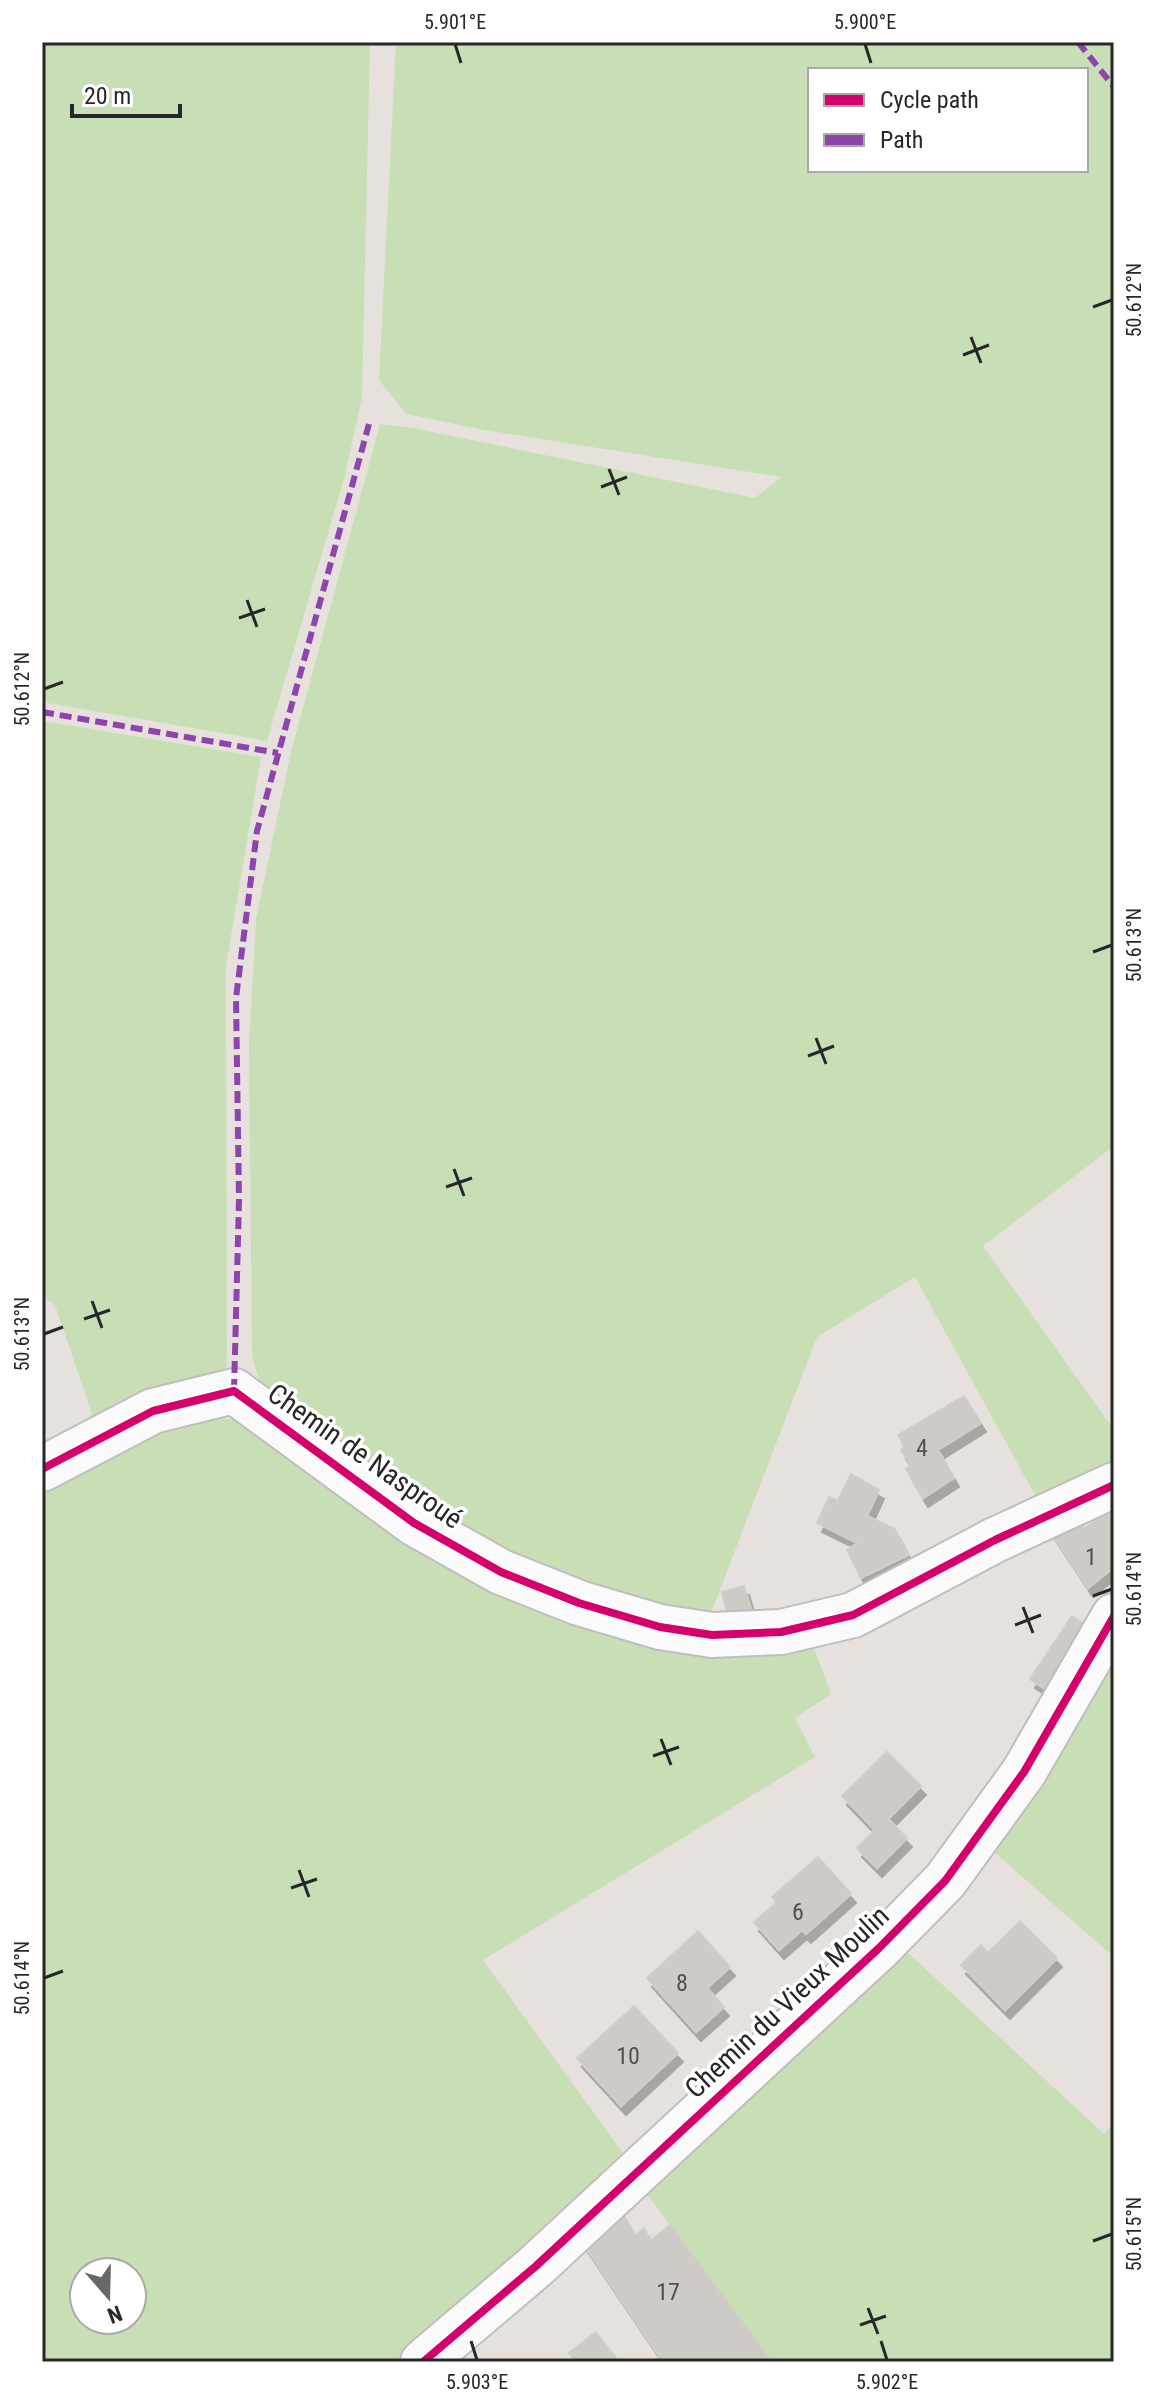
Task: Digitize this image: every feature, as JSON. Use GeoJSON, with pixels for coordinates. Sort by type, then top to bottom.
{"type":"FeatureCollection","features":[{"type":"Feature","properties":{"kind":"street","name":"Chemin de Nasproué"},"geometry":{"type":"LineString","coordinates":[[42,1469],[153,1411],[234,1391],[414,1523],[501,1572],[579,1603],[660,1627],[712,1635],[781,1632],[853,1615],[995,1540],[1114,1485]]}},
{"type":"Feature","properties":{"kind":"street","name":"Chemin du Vieux Moulin"},"geometry":{"type":"LineString","coordinates":[[423,2362],[547,2255],[878,1949],[945,1881],[1024,1772],[1114,1616]]}},
{"type":"Feature","properties":{"kind":"green space"},"geometry":{"type":"Polygon","coordinates":[[[42,42],[370,42],[362,397],[345,475],[267,741],[42,702],[42,42]]]}},
{"type":"Feature","properties":{"kind":"green space"},"geometry":{"type":"Polygon","coordinates":[[[396,42],[1114,42],[1114,1146],[983,1246],[1114,1430],[1114,1462],[1036,1497],[915,1277],[817,1337],[708,1621],[634,1607],[443,1520],[261,1386],[252,1356],[249,1044],[256,919],[291,752],[380,424],[413,428],[755,498],[781,477],[484,430],[406,414],[379,380],[396,42]]]}},
{"type":"Feature","properties":{"kind":"green space"},"geometry":{"type":"Polygon","coordinates":[[[42,721],[261,757],[226,966],[227,1367],[95,1423],[55,1305],[42,1296],[42,721]]]}},
{"type":"Feature","properties":{"kind":"green space"},"geometry":{"type":"Polygon","coordinates":[[[193,1415],[256,1422],[535,1601],[809,1634],[831,1694],[795,1718],[815,1757],[483,1960],[628,2160],[398,2362],[42,2362],[42,1481],[193,1415]]]}},
{"type":"Feature","properties":{"kind":"green space"},"geometry":{"type":"Polygon","coordinates":[[[1114,1653],[1114,1957],[985,1844],[1065,1748],[1114,1653]]]}},
{"type":"Feature","properties":{"kind":"green space"},"geometry":{"type":"Polygon","coordinates":[[[903,1948],[1104,2134],[1114,2123],[1114,2362],[772,2362],[644,2190],[780,2072],[903,1948]]]}},
{"type":"Feature","properties":{"kind":"building"},"geometry":{"type":"Polygon","coordinates":[[[964,1396],[981,1423],[938,1450],[954,1478],[923,1498],[906,1469],[911,1465],[901,1450],[905,1446],[898,1435],[964,1396]]]}},
{"type":"Feature","properties":{"kind":"building"},"geometry":{"type":"Polygon","coordinates":[[[851,1474],[879,1490],[867,1516],[895,1529],[908,1555],[861,1578],[847,1550],[858,1543],[817,1523],[829,1497],[838,1501],[851,1474]]]}},
{"type":"Feature","properties":{"kind":"building"},"geometry":{"type":"Polygon","coordinates":[[[1114,1506],[1114,1570],[1088,1588],[1049,1529],[1078,1518],[1084,1529],[1114,1506]]]}},
{"type":"Feature","properties":{"kind":"building"},"geometry":{"type":"Polygon","coordinates":[[[744,1586],[751,1609],[728,1616],[722,1592],[744,1586]]]}},
{"type":"Feature","properties":{"kind":"building"},"geometry":{"type":"Polygon","coordinates":[[[1072,1616],[1094,1630],[1055,1696],[1030,1679],[1072,1616]]]}},
{"type":"Feature","properties":{"kind":"building"},"geometry":{"type":"Polygon","coordinates":[[[887,1752],[921,1786],[888,1819],[907,1838],[877,1868],[857,1848],[875,1830],[842,1796],[887,1752]]]}},
{"type":"Feature","properties":{"kind":"building"},"geometry":{"type":"Polygon","coordinates":[[[818,1857],[851,1894],[806,1934],[802,1930],[779,1950],[754,1922],[777,1902],[772,1897],[818,1857]]]}},
{"type":"Feature","properties":{"kind":"building"},"geometry":{"type":"Polygon","coordinates":[[[1020,1921],[1057,1958],[1005,2010],[961,1965],[981,1945],[988,1953],[1020,1921]]]}},
{"type":"Feature","properties":{"kind":"building"},"geometry":{"type":"Polygon","coordinates":[[[698,1931],[730,1967],[707,1988],[724,2007],[696,2032],[647,1978],[698,1931]]]}},
{"type":"Feature","properties":{"kind":"building"},"geometry":{"type":"Polygon","coordinates":[[[634,2006],[678,2053],[621,2106],[577,2058],[634,2006]]]}},
{"type":"Feature","properties":{"kind":"building"},"geometry":{"type":"Polygon","coordinates":[[[622,2213],[636,2236],[644,2228],[650,2241],[670,2225],[772,2362],[663,2362],[582,2242],[622,2213]]]}},
{"type":"Feature","properties":{"kind":"building"},"geometry":{"type":"Polygon","coordinates":[[[596,2332],[619,2362],[576,2362],[569,2353],[596,2332]]]}},
{"type":"Feature","properties":{"kind":"marked path"},"geometry":{"type":"LineString","coordinates":[[1078,42],[1114,87]]}},
{"type":"Feature","properties":{"kind":"marked path"},"geometry":{"type":"LineString","coordinates":[[234,1391],[239,1200],[236,998],[257,831],[369,424]]}},
{"type":"Feature","properties":{"kind":"marked path"},"geometry":{"type":"LineString","coordinates":[[42,712],[278,753]]}},
{"type":"Feature","properties":{"kind":"cycle path"},"geometry":{"type":"LineString","coordinates":[[42,1469],[153,1411],[234,1391],[414,1523],[501,1572],[579,1603],[660,1627],[712,1635],[781,1632],[853,1615],[995,1540],[1114,1485]]}},
{"type":"Feature","properties":{"kind":"cycle path"},"geometry":{"type":"LineString","coordinates":[[423,2362],[536,2266],[878,1949],[945,1881],[1024,1772],[1114,1616]]}}]}
